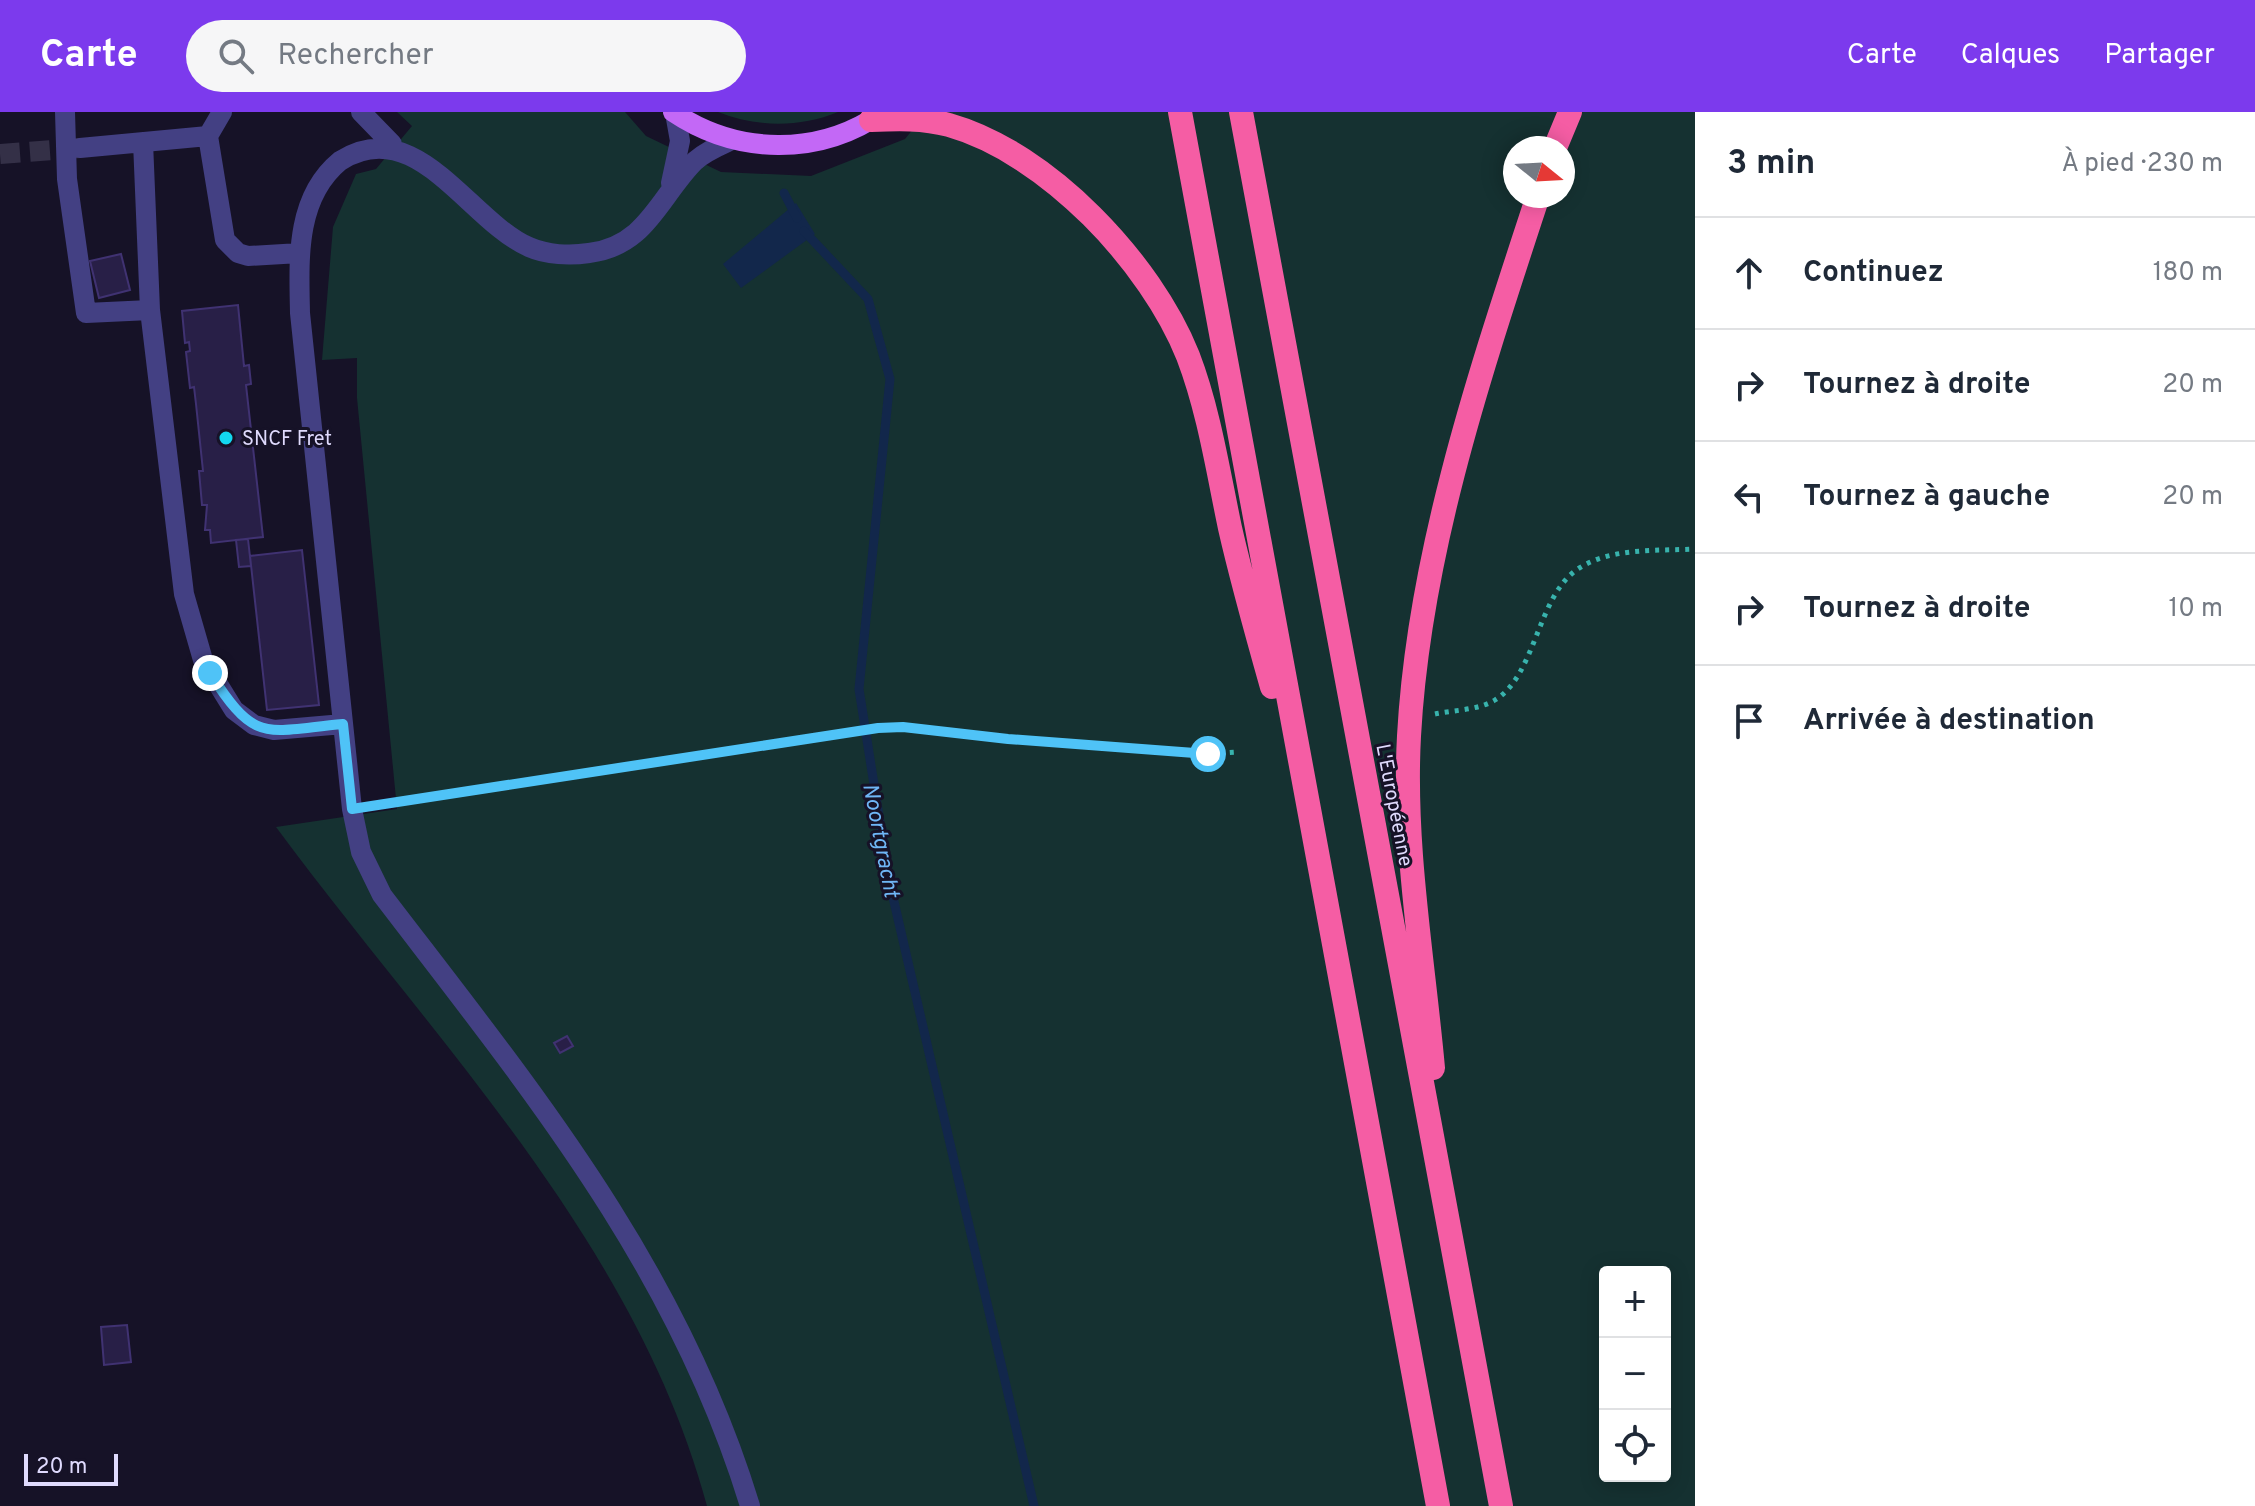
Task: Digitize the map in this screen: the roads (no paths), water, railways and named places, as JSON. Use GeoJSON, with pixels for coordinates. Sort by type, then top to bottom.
{"type":"FeatureCollection","features":[{"type":"Feature","properties":{"kind":"highway"},"geometry":{"type":"LineString","coordinates":[[1180,112],[1438,1506]]}},
{"type":"Feature","properties":{"kind":"highway","name":"L'Européenne"},"geometry":{"type":"LineString","coordinates":[[1241,112],[1501,1506]]}},
{"type":"Feature","properties":{"kind":"highway"},"geometry":{"type":"LineString","coordinates":[[1255,112],[1288,369]]}},
{"type":"Feature","properties":{"kind":"highway"},"geometry":{"type":"LineString","coordinates":[[1560,136],[1570,112]]}},
{"type":"Feature","properties":{"kind":"highway"},"geometry":{"type":"LineString","coordinates":[[877,116],[947,125],[1013,155],[1082,208],[1155,296],[1187,353],[1196,380],[1240,572],[1309,812]]}},
{"type":"Feature","properties":{"kind":"highway"},"geometry":{"type":"LineString","coordinates":[[1447,1213],[1409,820],[1412,687],[1425,604],[1449,495],[1534,208]]}},
{"type":"Feature","properties":{"kind":"main road"},"geometry":{"type":"LineString","coordinates":[[674,113],[732,140],[772,146],[813,143],[877,116]]}},
{"type":"Feature","properties":{"kind":"street"},"geometry":{"type":"LineString","coordinates":[[65,112],[67,179],[86,313],[150,310]]}},
{"type":"Feature","properties":{"kind":"street"},"geometry":{"type":"LineString","coordinates":[[222,112],[208,136],[225,240],[238,253],[248,256],[300,253]]}},
{"type":"Feature","properties":{"kind":"street"},"geometry":{"type":"LineString","coordinates":[[361,112],[392,144]]}},
{"type":"Feature","properties":{"kind":"street"},"geometry":{"type":"LineString","coordinates":[[659,209],[679,153],[679,130],[674,113]]}},
{"type":"Feature","properties":{"kind":"street"},"geometry":{"type":"LineString","coordinates":[[80,148],[208,136]]}},
{"type":"Feature","properties":{"kind":"street"},"geometry":{"type":"LineString","coordinates":[[732,140],[698,159],[645,228],[612,248],[588,254],[544,251],[517,240],[416,152],[392,144],[367,144],[354,150],[326,174],[310,201],[300,253],[303,366],[352,809],[361,852],[382,895],[554,1119],[658,1285],[705,1379],[750,1506]]}},
{"type":"Feature","properties":{"kind":"street"},"geometry":{"type":"LineString","coordinates":[[143,142],[150,310],[184,594],[203,660],[234,710],[254,725],[274,730],[343,724]]}},
{"type":"Feature","properties":{"kind":"water"},"geometry":{"type":"Polygon","coordinates":[[[796,203],[815,234],[741,288],[723,264],[796,203]]]}},
{"type":"Feature","properties":{"kind":"waterway","name":"Noortgracht"},"geometry":{"type":"LineString","coordinates":[[784,193],[797,218]]}},
{"type":"Feature","properties":{"kind":"waterway","name":"Noortgracht"},"geometry":{"type":"LineString","coordinates":[[804,231],[868,299],[890,379],[859,689],[889,880],[1034,1506]]}},
{"type":"Feature","properties":{"kind":"tunnel"},"geometry":{"type":"LineString","coordinates":[[0,154],[80,148]]}},
{"type":"Feature","properties":{"kind":"place","name":"SNCF Fret"},"geometry":{"type":"Point","coordinates":[226,438]}}]}
